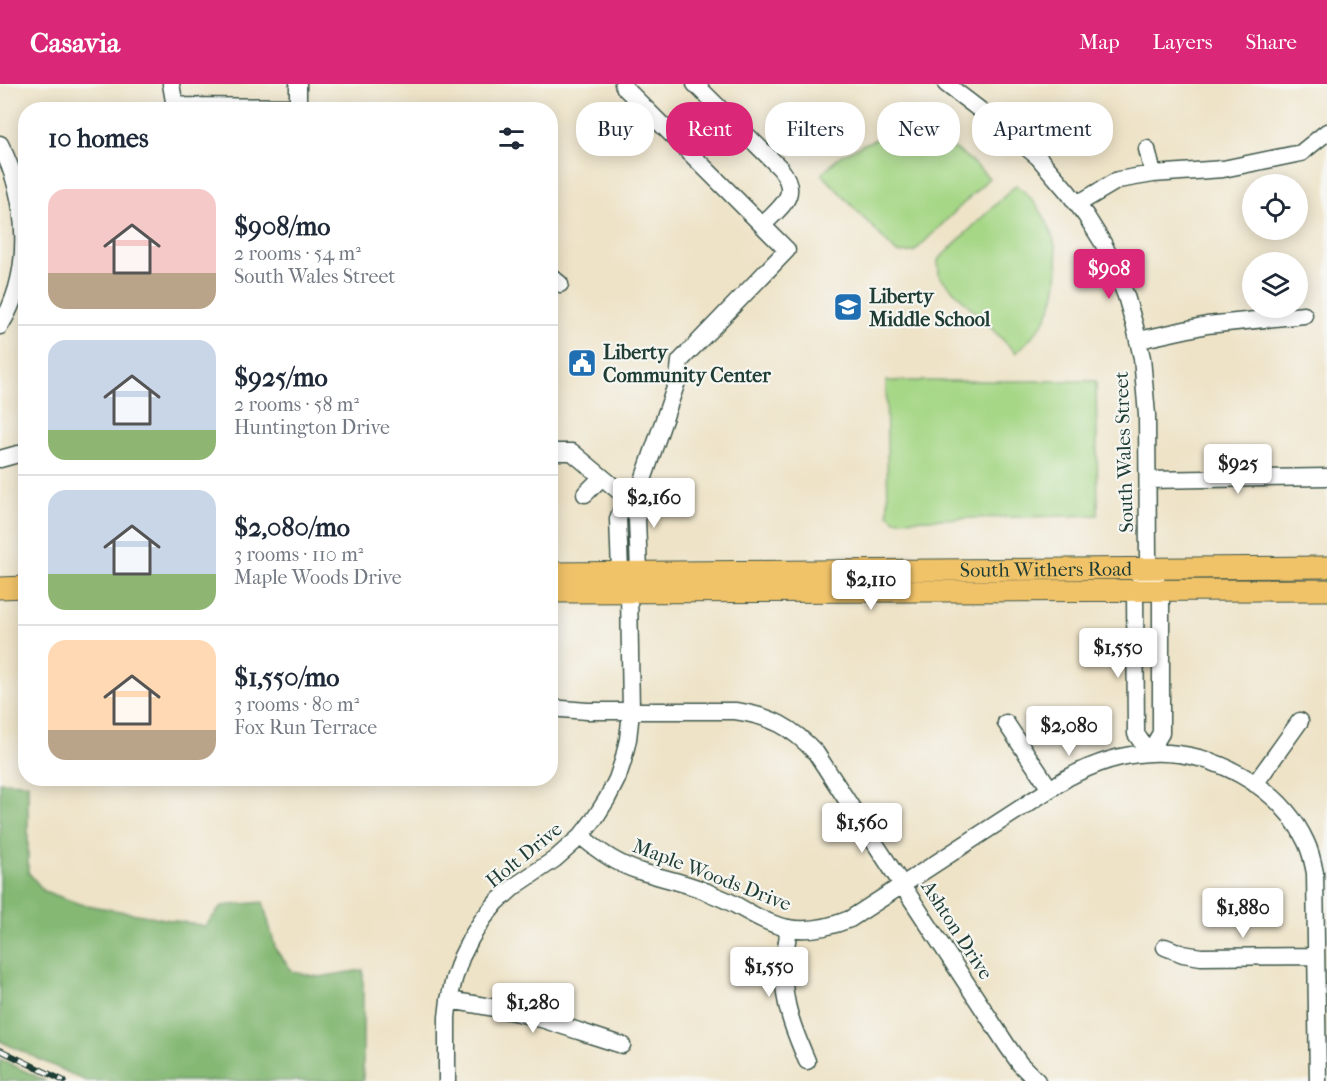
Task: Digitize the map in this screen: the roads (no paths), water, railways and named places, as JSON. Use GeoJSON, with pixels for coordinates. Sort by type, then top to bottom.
{"type":"FeatureCollection","features":[{"type":"Feature","properties":{"kind":"main road","name":"South Withers Road"},"geometry":{"type":"LineString","coordinates":[[558,573],[1327,567]]}},
{"type":"Feature","properties":{"kind":"main road"},"geometry":{"type":"LineString","coordinates":[[0,588],[18,587]]}},
{"type":"Feature","properties":{"kind":"main road","name":"South Withers Road"},"geometry":{"type":"LineString","coordinates":[[558,592],[1327,590]]}},
{"type":"Feature","properties":{"kind":"street"},"geometry":{"type":"LineString","coordinates":[[171,84],[176,102]]}},
{"type":"Feature","properties":{"kind":"street"},"geometry":{"type":"LineString","coordinates":[[298,84],[298,102]]}},
{"type":"Feature","properties":{"kind":"street"},"geometry":{"type":"LineString","coordinates":[[558,452],[572,452],[626,497],[642,483],[678,380],[680,361],[787,250],[623,84]]}},
{"type":"Feature","properties":{"kind":"street"},"geometry":{"type":"LineString","coordinates":[[695,84],[780,168],[788,179],[790,191],[784,202],[763,225]]}},
{"type":"Feature","properties":{"kind":"street","name":"South Wales Street"},"geometry":{"type":"LineString","coordinates":[[946,84],[1038,158],[1086,216],[1114,266],[1126,296],[1138,341],[1145,383],[1147,415],[1148,568],[1135,591]]}},
{"type":"Feature","properties":{"kind":"street"},"geometry":{"type":"LineString","coordinates":[[1076,203],[1118,180],[1153,174],[1223,169],[1301,153],[1327,132]]}},
{"type":"Feature","properties":{"kind":"street"},"geometry":{"type":"LineString","coordinates":[[0,144],[11,170],[18,196]]}},
{"type":"Feature","properties":{"kind":"street"},"geometry":{"type":"LineString","coordinates":[[1147,148],[1153,174]]}},
{"type":"Feature","properties":{"kind":"street"},"geometry":{"type":"LineString","coordinates":[[0,326],[6,317],[18,282]]}},
{"type":"Feature","properties":{"kind":"street"},"geometry":{"type":"LineString","coordinates":[[1138,341],[1207,325],[1275,318]]}},
{"type":"Feature","properties":{"kind":"street"},"geometry":{"type":"LineString","coordinates":[[0,459],[18,454]]}},
{"type":"Feature","properties":{"kind":"street"},"geometry":{"type":"LineString","coordinates":[[585,494],[602,477]]}},
{"type":"Feature","properties":{"kind":"street"},"geometry":{"type":"LineString","coordinates":[[1148,480],[1327,477]]}},
{"type":"Feature","properties":{"kind":"street","name":"Holt Drive"},"geometry":{"type":"LineString","coordinates":[[447,1081],[449,1000],[461,958],[471,938],[497,902],[515,886],[555,859],[581,836],[608,800],[623,761],[631,712],[629,572],[637,518],[626,497]]}},
{"type":"Feature","properties":{"kind":"street","name":"South Wales Street"},"geometry":{"type":"LineString","coordinates":[[1148,568],[1161,591]]}},
{"type":"Feature","properties":{"kind":"street"},"geometry":{"type":"LineString","coordinates":[[1135,591],[1136,734],[1149,753],[1161,734],[1161,591]]}},
{"type":"Feature","properties":{"kind":"street","name":"Ashton Drive"},"geometry":{"type":"LineString","coordinates":[[558,709],[631,712],[735,711],[772,720],[803,739],[816,753],[1030,1079]]}},
{"type":"Feature","properties":{"kind":"street"},"geometry":{"type":"LineString","coordinates":[[1256,784],[1300,721]]}},
{"type":"Feature","properties":{"kind":"street"},"geometry":{"type":"LineString","coordinates":[[1006,723],[1050,789]]}},
{"type":"Feature","properties":{"kind":"street","name":"Maple Woods Drive"},"geometry":{"type":"LineString","coordinates":[[581,836],[615,861],[698,889],[728,901],[775,925],[816,929],[850,919],[1083,770],[1128,755],[1149,753],[1177,754],[1218,764],[1256,784],[1283,809],[1307,842],[1315,873],[1318,1081]]}},
{"type":"Feature","properties":{"kind":"street"},"geometry":{"type":"LineString","coordinates":[[789,928],[784,962],[784,985],[796,1035],[807,1061]]}},
{"type":"Feature","properties":{"kind":"street"},"geometry":{"type":"LineString","coordinates":[[1165,947],[1183,954],[1201,957],[1316,956]]}},
{"type":"Feature","properties":{"kind":"street"},"geometry":{"type":"LineString","coordinates":[[449,1000],[540,1018],[622,1045]]}},
{"type":"Feature","properties":{"kind":"railway"},"geometry":{"type":"LineString","coordinates":[[0,1050],[64,1081]]}},
{"type":"Feature","properties":{"kind":"place","name":"Liberty Middle School"},"geometry":{"type":"Point","coordinates":[848,307]}},
{"type":"Feature","properties":{"kind":"place","name":"Liberty Community Center"},"geometry":{"type":"Point","coordinates":[582,363]}}]}
